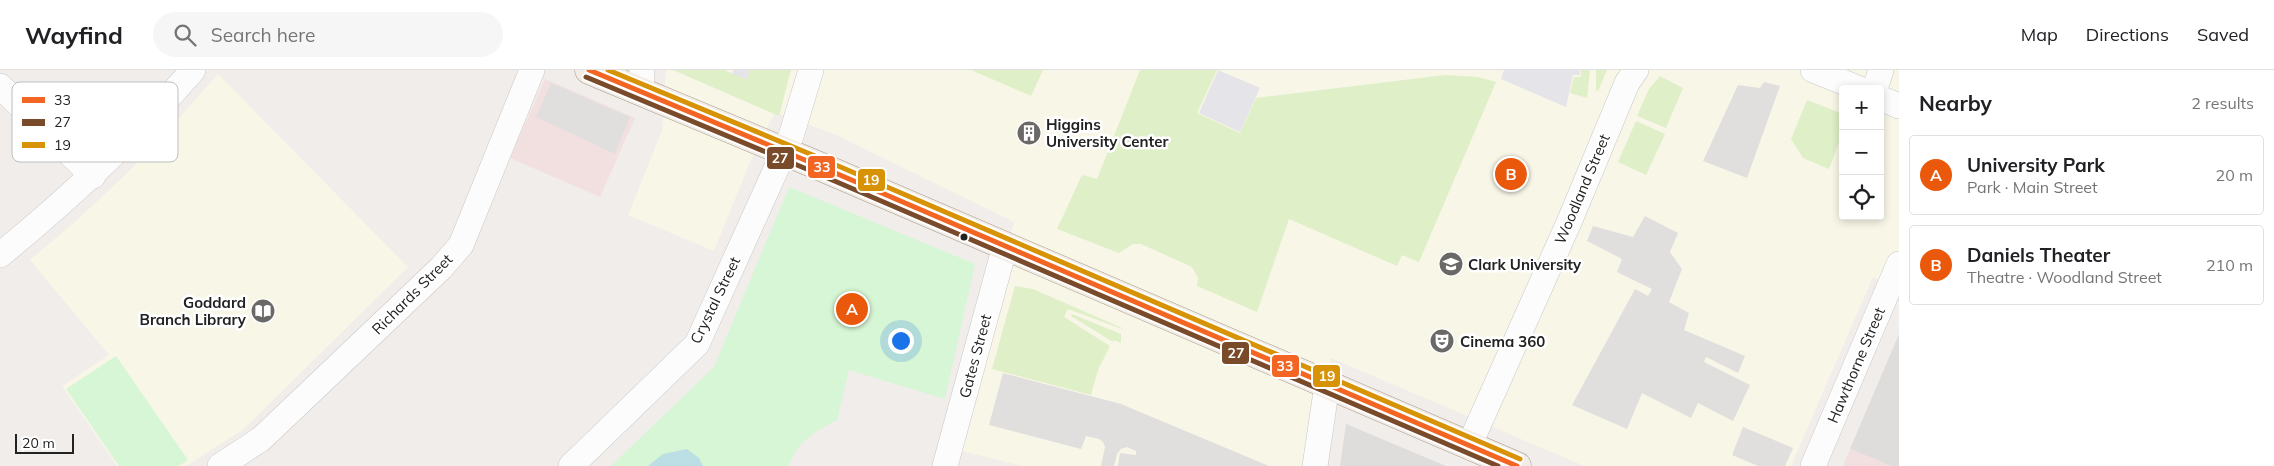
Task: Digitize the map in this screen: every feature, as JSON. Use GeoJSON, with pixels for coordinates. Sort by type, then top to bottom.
{"type":"FeatureCollection","features":[{"type":"Feature","properties":{"kind":"main road"},"geometry":{"type":"LineString","coordinates":[[589,70],[641,81],[784,152],[1517,466]]}},
{"type":"Feature","properties":{"kind":"street"},"geometry":{"type":"LineString","coordinates":[[178,86],[193,70]]}},
{"type":"Feature","properties":{"kind":"street","name":"Richards Street"},"geometry":{"type":"LineString","coordinates":[[220,466],[261,439],[441,268],[461,245],[532,70]]}},
{"type":"Feature","properties":{"kind":"street","name":"Crystal Street"},"geometry":{"type":"LineString","coordinates":[[571,466],[697,344],[784,152],[811,70]]}},
{"type":"Feature","properties":{"kind":"street","name":"Woodland Street"},"geometry":{"type":"LineString","coordinates":[[1469,446],[1539,292],[1627,84],[1636,70]]}},
{"type":"Feature","properties":{"kind":"street"},"geometry":{"type":"LineString","coordinates":[[1814,70],[1850,85]]}},
{"type":"Feature","properties":{"kind":"street"},"geometry":{"type":"LineString","coordinates":[[1876,85],[1880,70]]}},
{"type":"Feature","properties":{"kind":"street"},"geometry":{"type":"LineString","coordinates":[[0,86],[12,98]]}},
{"type":"Feature","properties":{"kind":"street"},"geometry":{"type":"LineString","coordinates":[[1884,100],[1899,106]]}},
{"type":"Feature","properties":{"kind":"street"},"geometry":{"type":"LineString","coordinates":[[79,162],[93,176]]}},
{"type":"Feature","properties":{"kind":"street"},"geometry":{"type":"LineString","coordinates":[[0,254],[57,208],[107,162]]}},
{"type":"Feature","properties":{"kind":"street","name":"Gates Street"},"geometry":{"type":"LineString","coordinates":[[945,466],[1005,246]]}},
{"type":"Feature","properties":{"kind":"street","name":"Hawthorne Street"},"geometry":{"type":"LineString","coordinates":[[1814,466],[1899,264]]}},
{"type":"Feature","properties":{"kind":"street"},"geometry":{"type":"LineString","coordinates":[[1315,466],[1327,385]]}},
{"type":"Feature","properties":{"kind":"shaded area","name":"Clark University"},"geometry":{"type":"Polygon","coordinates":[[[666,70],[1899,70],[1899,291],[1873,277],[1791,466],[1584,466],[1331,358],[1314,466],[1022,466],[954,449],[1014,222],[834,134],[775,112],[748,167],[714,251],[628,215],[662,130],[666,70]]]}},
{"type":"Feature","properties":{"kind":"shaded area"},"geometry":{"type":"Polygon","coordinates":[[[733,70],[750,70],[747,79],[732,74],[733,70]]]}},
{"type":"Feature","properties":{"kind":"shaded area"},"geometry":{"type":"Polygon","coordinates":[[[1218,70],[1260,88],[1240,132],[1199,113],[1218,70]]]}},
{"type":"Feature","properties":{"kind":"shaded area"},"geometry":{"type":"Polygon","coordinates":[[[1504,70],[1580,70],[1580,75],[1573,75],[1566,107],[1501,79],[1504,70]]]}},
{"type":"Feature","properties":{"kind":"shaded area"},"geometry":{"type":"Polygon","coordinates":[[[218,74],[408,267],[244,429],[186,466],[117,466],[62,386],[109,355],[30,260],[78,219],[138,162],[178,162],[178,119],[218,74]]]}},
{"type":"Feature","properties":{"kind":"shaded area"},"geometry":{"type":"Polygon","coordinates":[[[545,79],[635,118],[600,197],[510,158],[545,79]]]}},
{"type":"Feature","properties":{"kind":"shaded area"},"geometry":{"type":"Polygon","coordinates":[[[1764,82],[1780,86],[1747,178],[1703,161],[1738,85],[1760,88],[1764,82]]]}},
{"type":"Feature","properties":{"kind":"shaded area"},"geometry":{"type":"Polygon","coordinates":[[[551,83],[630,117],[615,154],[536,117],[551,83]]]}},
{"type":"Feature","properties":{"kind":"shaded area"},"geometry":{"type":"Polygon","coordinates":[[[1645,216],[1678,233],[1670,252],[1682,269],[1669,302],[1689,313],[1684,330],[1745,356],[1738,373],[1706,357],[1704,362],[1750,385],[1733,421],[1698,403],[1691,418],[1642,393],[1627,429],[1572,405],[1635,289],[1648,296],[1652,289],[1617,272],[1622,259],[1587,241],[1593,226],[1633,237],[1645,216]]]}},
{"type":"Feature","properties":{"kind":"shaded area"},"geometry":{"type":"Polygon","coordinates":[[[1899,334],[1899,466],[1891,466],[1850,449],[1899,334]]]}},
{"type":"Feature","properties":{"kind":"shaded area"},"geometry":{"type":"Polygon","coordinates":[[[1003,373],[1121,404],[1269,466],[1118,466],[1120,453],[1136,455],[1136,451],[1127,447],[1121,449],[1117,454],[1114,466],[1101,466],[1105,447],[1099,439],[1086,436],[1081,449],[989,425],[1003,373]]]}},
{"type":"Feature","properties":{"kind":"shaded area"},"geometry":{"type":"Polygon","coordinates":[[[1346,424],[1446,466],[1340,466],[1346,424]]]}},
{"type":"Feature","properties":{"kind":"shaded area"},"geometry":{"type":"Polygon","coordinates":[[[1743,427],[1793,448],[1785,466],[1758,466],[1732,455],[1743,427]]]}},
{"type":"Feature","properties":{"kind":"shaded area"},"geometry":{"type":"Polygon","coordinates":[[[1850,449],[1891,466],[1843,466],[1850,449]]]}},
{"type":"Feature","properties":{"kind":"green space"},"geometry":{"type":"Polygon","coordinates":[[[673,70],[724,70],[747,79],[750,70],[791,70],[779,116],[673,70]]]}},
{"type":"Feature","properties":{"kind":"green space"},"geometry":{"type":"Polygon","coordinates":[[[971,70],[1043,70],[1031,96],[971,70]]]}},
{"type":"Feature","properties":{"kind":"green space"},"geometry":{"type":"Polygon","coordinates":[[[1140,70],[1217,70],[1197,113],[1240,133],[1256,98],[1445,75],[1478,77],[1496,82],[1419,262],[1402,255],[1397,266],[1289,219],[1257,312],[1197,286],[1198,278],[1192,267],[1141,244],[1133,244],[1119,253],[1057,229],[1082,175],[1097,179],[1140,70]]]}},
{"type":"Feature","properties":{"kind":"green space"},"geometry":{"type":"Polygon","coordinates":[[[1581,70],[1590,70],[1587,98],[1570,93],[1574,77],[1581,77],[1581,70]]]}},
{"type":"Feature","properties":{"kind":"green space"},"geometry":{"type":"Polygon","coordinates":[[[1596,70],[1607,70],[1598,91],[1596,90],[1596,70]]]}},
{"type":"Feature","properties":{"kind":"green space"},"geometry":{"type":"Polygon","coordinates":[[[1660,76],[1683,88],[1666,128],[1637,116],[1649,89],[1660,76]]]}},
{"type":"Feature","properties":{"kind":"green space"},"geometry":{"type":"Polygon","coordinates":[[[1807,100],[1839,112],[1839,142],[1829,169],[1803,158],[1791,139],[1807,100]]]}},
{"type":"Feature","properties":{"kind":"green space"},"geometry":{"type":"Polygon","coordinates":[[[1636,121],[1665,134],[1646,175],[1618,162],[1636,121]]]}},
{"type":"Feature","properties":{"kind":"green space"},"geometry":{"type":"Polygon","coordinates":[[[789,187],[975,264],[945,399],[849,370],[837,420],[808,438],[796,451],[789,466],[611,466],[714,367],[789,187]]]}},
{"type":"Feature","properties":{"kind":"green space"},"geometry":{"type":"Polygon","coordinates":[[[1015,286],[1033,289],[1122,328],[1068,309],[1064,317],[1110,346],[1098,370],[1091,395],[992,369],[1015,286]]]}},
{"type":"Feature","properties":{"kind":"green space"},"geometry":{"type":"Polygon","coordinates":[[[1072,314],[1121,334],[1121,343],[1114,340],[1113,342],[1071,316],[1072,314]]]}},
{"type":"Feature","properties":{"kind":"green space"},"geometry":{"type":"Polygon","coordinates":[[[116,356],[188,460],[179,466],[119,466],[66,389],[116,356]]]}},
{"type":"Feature","properties":{"kind":"water"},"geometry":{"type":"Polygon","coordinates":[[[687,449],[699,458],[703,466],[648,466],[663,454],[687,449]]]}},
{"type":"Feature","properties":{"kind":"transit line","name":"33"},"geometry":{"type":"LineString","coordinates":[[589,70],[812,163],[1517,466]]}},
{"type":"Feature","properties":{"kind":"transit line","name":"19"},"geometry":{"type":"LineString","coordinates":[[608,70],[815,156],[1520,459]]}},
{"type":"Feature","properties":{"kind":"transit line","name":"27"},"geometry":{"type":"LineString","coordinates":[[586,77],[809,170],[1498,466]]}},
{"type":"Feature","properties":{"kind":"place","name":"Higgins University Center"},"geometry":{"type":"Point","coordinates":[1029,133]}},
{"type":"Feature","properties":{"kind":"place","name":"Daniels Theater"},"geometry":{"type":"Point","coordinates":[1511,174]}},
{"type":"Feature","properties":{"kind":"place","name":"Clark University"},"geometry":{"type":"Point","coordinates":[1451,264]}},
{"type":"Feature","properties":{"kind":"place","name":"University Park"},"geometry":{"type":"Point","coordinates":[852,309]}},
{"type":"Feature","properties":{"kind":"place","name":"Goddard Branch Library"},"geometry":{"type":"Point","coordinates":[263,311]}},
{"type":"Feature","properties":{"kind":"place","name":"Cinema 360"},"geometry":{"type":"Point","coordinates":[1442,341]}}]}
